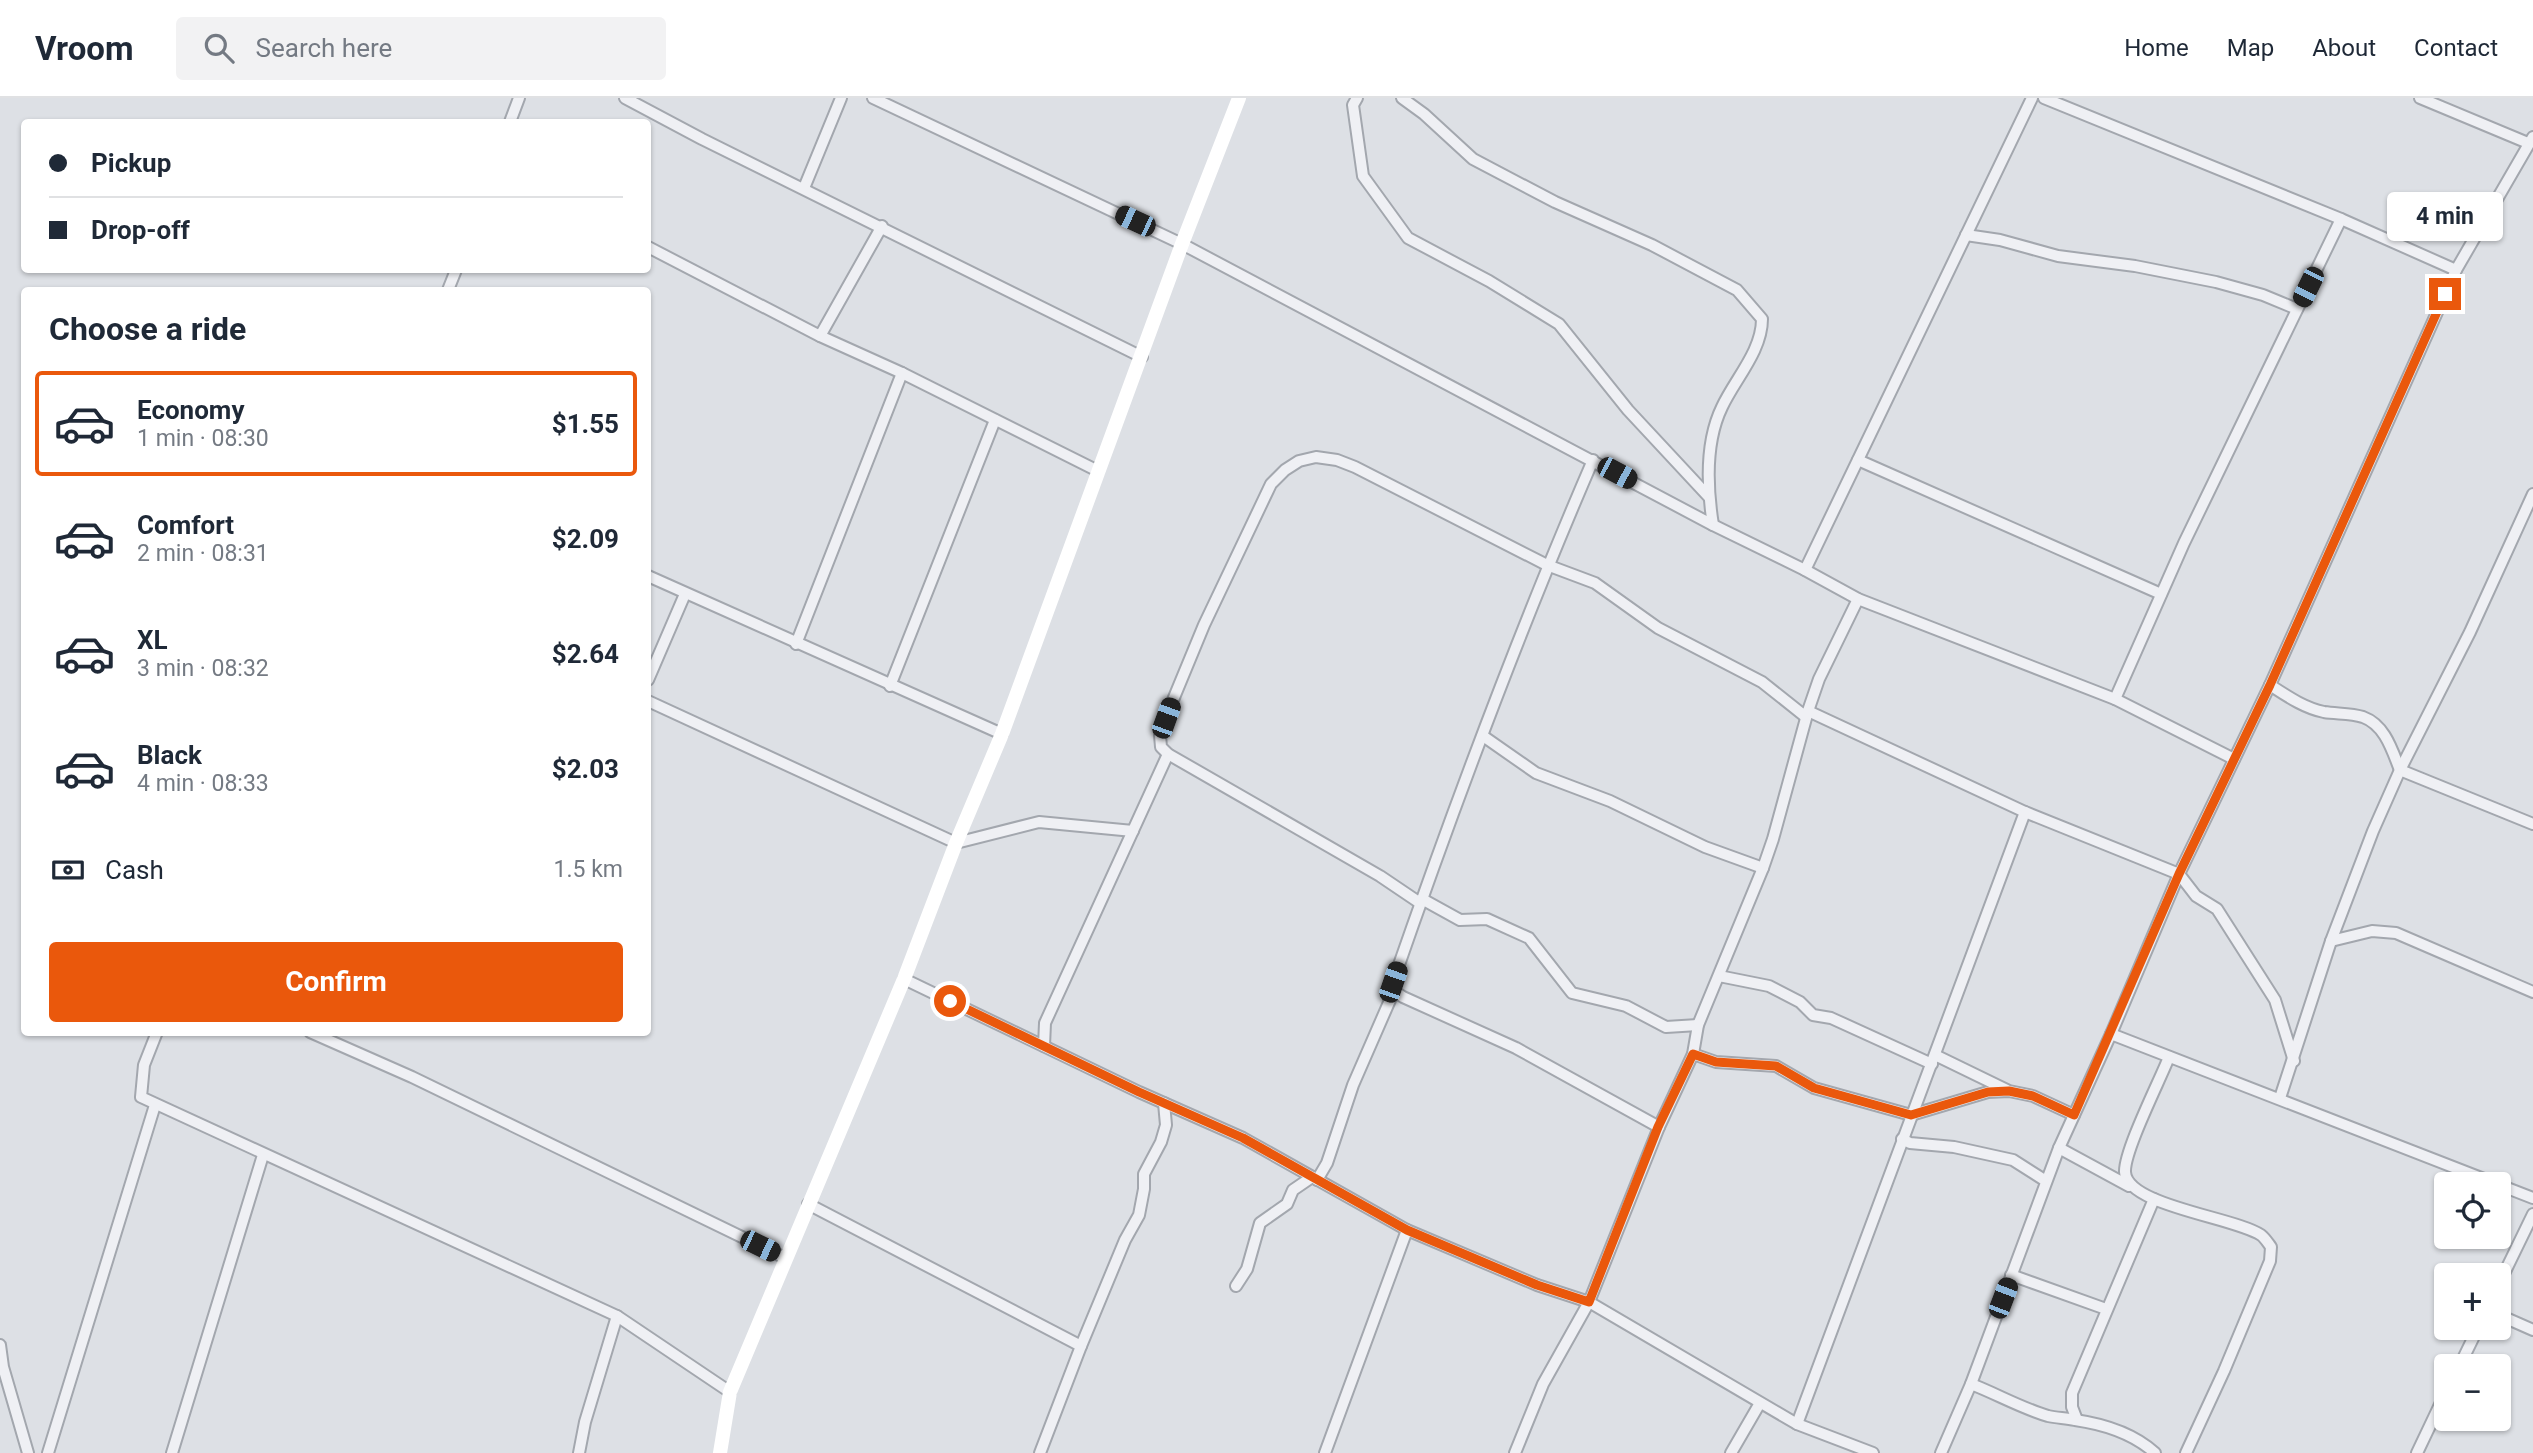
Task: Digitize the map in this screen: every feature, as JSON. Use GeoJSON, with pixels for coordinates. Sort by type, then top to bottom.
{"type":"FeatureCollection","features":[{"type":"Feature","properties":{"kind":"street"},"geometry":{"type":"LineString","coordinates":[[511,119],[519,98]]}},
{"type":"Feature","properties":{"kind":"street"},"geometry":{"type":"LineString","coordinates":[[625,98],[702,139],[1142,357]]}},
{"type":"Feature","properties":{"kind":"street"},"geometry":{"type":"LineString","coordinates":[[804,188],[841,98]]}},
{"type":"Feature","properties":{"kind":"street"},"geometry":{"type":"LineString","coordinates":[[873,98],[1182,244],[1858,599],[2115,699],[2234,759]]}},
{"type":"Feature","properties":{"kind":"street"},"geometry":{"type":"LineString","coordinates":[[720,1453],[730,1392],[904,979],[956,843],[1002,734],[1182,244],[1239,98]]}},
{"type":"Feature","properties":{"kind":"street"},"geometry":{"type":"LineString","coordinates":[[1357,98],[1353,105],[1363,176],[1408,238],[1489,281],[1559,324],[1628,410],[1709,497]]}},
{"type":"Feature","properties":{"kind":"street"},"geometry":{"type":"LineString","coordinates":[[1402,98],[1474,159],[1555,202],[1652,245],[1737,290],[1757,311],[1762,319],[1759,342],[1720,410],[1711,441],[1709,497],[1713,525]]}},
{"type":"Feature","properties":{"kind":"street"},"geometry":{"type":"LineString","coordinates":[[1805,570],[2032,98]]}},
{"type":"Feature","properties":{"kind":"street"},"geometry":{"type":"LineString","coordinates":[[2044,98],[2341,219],[2456,270]]}},
{"type":"Feature","properties":{"kind":"street"},"geometry":{"type":"LineString","coordinates":[[1941,1453],[1971,1384],[2059,1148],[2179,874],[2270,685],[2456,270],[2530,140],[2420,98]]}},
{"type":"Feature","properties":{"kind":"street"},"geometry":{"type":"LineString","coordinates":[[2115,699],[2161,594],[2341,219]]}},
{"type":"Feature","properties":{"kind":"street"},"geometry":{"type":"LineString","coordinates":[[820,337],[882,226]]}},
{"type":"Feature","properties":{"kind":"street"},"geometry":{"type":"LineString","coordinates":[[1966,235],[2000,240],[2057,256],[2135,265],[2216,282],[2263,295],[2297,309]]}},
{"type":"Feature","properties":{"kind":"street"},"geometry":{"type":"LineString","coordinates":[[651,249],[820,337],[902,373],[1098,471]]}},
{"type":"Feature","properties":{"kind":"street"},"geometry":{"type":"LineString","coordinates":[[796,644],[902,373]]}},
{"type":"Feature","properties":{"kind":"street"},"geometry":{"type":"LineString","coordinates":[[890,686],[995,420]]}},
{"type":"Feature","properties":{"kind":"street"},"geometry":{"type":"LineString","coordinates":[[1698,1025],[1666,1027],[1626,1006],[1572,993],[1529,938],[1487,919],[1460,920],[1421,901],[1168,754],[1161,747],[1160,735],[1204,625],[1271,484],[1285,470],[1299,461],[1316,457],[1337,460],[1355,467],[1547,565],[1595,583],[1658,628],[1762,682],[1807,714],[2025,812],[2179,874],[2196,896],[2217,909],[2257,970],[2275,1000],[2294,1061]]}},
{"type":"Feature","properties":{"kind":"street"},"geometry":{"type":"LineString","coordinates":[[1236,1286],[1247,1269],[1261,1223],[1287,1204],[1293,1191],[1315,1179],[1327,1163],[1353,1086],[1394,991],[1393,982],[1421,901],[1547,565],[1593,460]]}},
{"type":"Feature","properties":{"kind":"street"},"geometry":{"type":"LineString","coordinates":[[1858,460],[2161,594]]}},
{"type":"Feature","properties":{"kind":"street"},"geometry":{"type":"LineString","coordinates":[[2280,1098],[2350,889],[2400,770],[2470,632],[2532,498]]}},
{"type":"Feature","properties":{"kind":"street"},"geometry":{"type":"LineString","coordinates":[[651,577],[1002,734]]}},
{"type":"Feature","properties":{"kind":"street"},"geometry":{"type":"LineString","coordinates":[[651,673],[685,594]]}},
{"type":"Feature","properties":{"kind":"street"},"geometry":{"type":"LineString","coordinates":[[1515,1453],[1543,1384],[1589,1302],[1658,1127],[1693,1054],[1698,1025],[1763,868],[1819,679],[1858,599]]}},
{"type":"Feature","properties":{"kind":"street"},"geometry":{"type":"LineString","coordinates":[[2270,685],[2306,706],[2323,712],[2362,716],[2380,728],[2400,770],[2533,824]]}},
{"type":"Feature","properties":{"kind":"street"},"geometry":{"type":"LineString","coordinates":[[651,702],[956,843],[1040,822],[1133,831]]}},
{"type":"Feature","properties":{"kind":"street"},"geometry":{"type":"LineString","coordinates":[[1483,736],[1536,773],[1610,802],[1706,847],[1763,868]]}},
{"type":"Feature","properties":{"kind":"street"},"geometry":{"type":"LineString","coordinates":[[1044,1045],[1045,1023],[1168,754]]}},
{"type":"Feature","properties":{"kind":"street"},"geometry":{"type":"LineString","coordinates":[[1797,1424],[2025,812]]}},
{"type":"Feature","properties":{"kind":"street"},"geometry":{"type":"LineString","coordinates":[[2331,941],[2372,931],[2396,933],[2533,992]]}},
{"type":"Feature","properties":{"kind":"street"},"geometry":{"type":"LineString","coordinates":[[1719,976],[1769,986],[1800,1002],[1813,1015],[1831,1018],[2009,1091],[2033,1096],[2074,1115]]}},
{"type":"Feature","properties":{"kind":"street"},"geometry":{"type":"LineString","coordinates":[[904,979],[1243,1138],[1407,1230],[1537,1285],[1589,1302],[1677,1351],[1797,1424],[1873,1453]]}},
{"type":"Feature","properties":{"kind":"street"},"geometry":{"type":"LineString","coordinates":[[1394,991],[1516,1048],[1658,1127]]}},
{"type":"Feature","properties":{"kind":"street"},"geometry":{"type":"LineString","coordinates":[[2111,1034],[2533,1198]]}},
{"type":"Feature","properties":{"kind":"street"},"geometry":{"type":"LineString","coordinates":[[155,1036],[144,1065],[141,1097],[617,1316],[730,1392]]}},
{"type":"Feature","properties":{"kind":"street"},"geometry":{"type":"LineString","coordinates":[[319,1036],[412,1077],[785,1258]]}},
{"type":"Feature","properties":{"kind":"street"},"geometry":{"type":"LineString","coordinates":[[1693,1054],[1716,1062],[1776,1066],[1814,1088],[1911,1115],[1988,1092],[2009,1091]]}},
{"type":"Feature","properties":{"kind":"street"},"geometry":{"type":"LineString","coordinates":[[2129,1186],[2125,1172],[2129,1154],[2169,1057]]}},
{"type":"Feature","properties":{"kind":"street"},"geometry":{"type":"LineString","coordinates":[[1040,1453],[1125,1240],[1139,1215],[1144,1174],[1161,1142],[1166,1125],[1164,1103]]}},
{"type":"Feature","properties":{"kind":"street"},"geometry":{"type":"LineString","coordinates":[[48,1453],[155,1105]]}},
{"type":"Feature","properties":{"kind":"street"},"geometry":{"type":"LineString","coordinates":[[1902,1139],[1910,1143],[1954,1147],[2013,1160],[2046,1181]]}},
{"type":"Feature","properties":{"kind":"street"},"geometry":{"type":"LineString","coordinates":[[2059,1148],[2144,1196],[2262,1236],[2271,1247],[2270,1261],[2240,1334],[2186,1453]]}},
{"type":"Feature","properties":{"kind":"street"},"geometry":{"type":"LineString","coordinates":[[172,1453],[263,1155]]}},
{"type":"Feature","properties":{"kind":"street"},"geometry":{"type":"LineString","coordinates":[[2077,1420],[2071,1394],[2154,1199]]}},
{"type":"Feature","properties":{"kind":"street"},"geometry":{"type":"LineString","coordinates":[[808,1204],[1081,1346]]}},
{"type":"Feature","properties":{"kind":"street"},"geometry":{"type":"LineString","coordinates":[[2509,1263],[2533,1214]]}},
{"type":"Feature","properties":{"kind":"street"},"geometry":{"type":"LineString","coordinates":[[1325,1453],[1407,1230]]}},
{"type":"Feature","properties":{"kind":"street"},"geometry":{"type":"LineString","coordinates":[[2011,1275],[2106,1309]]}},
{"type":"Feature","properties":{"kind":"street"},"geometry":{"type":"LineString","coordinates":[[579,1453],[585,1422],[617,1316]]}},
{"type":"Feature","properties":{"kind":"street"},"geometry":{"type":"LineString","coordinates":[[2511,1320],[2533,1330]]}},
{"type":"Feature","properties":{"kind":"street"},"geometry":{"type":"LineString","coordinates":[[0,1345],[3,1367],[28,1453]]}},
{"type":"Feature","properties":{"kind":"street"},"geometry":{"type":"LineString","coordinates":[[1971,1384],[2051,1417],[2077,1420],[2125,1433],[2145,1443],[2155,1453]]}},
{"type":"Feature","properties":{"kind":"street"},"geometry":{"type":"LineString","coordinates":[[1731,1453],[1760,1403]]}},
{"type":"Feature","properties":{"kind":"street"},"geometry":{"type":"LineString","coordinates":[[2417,1453],[2434,1417]]}},
{"type":"Feature","properties":{"kind":"route"},"geometry":{"type":"LineString","coordinates":[[950,1001],[1139,1092],[1243,1138],[1407,1230],[1537,1285],[1589,1302],[1658,1127],[1693,1054],[1716,1062],[1776,1066],[1814,1088],[1911,1115],[1988,1092],[2009,1091],[2033,1096],[2074,1115],[2179,874],[2270,685],[2445,294]]}}]}
